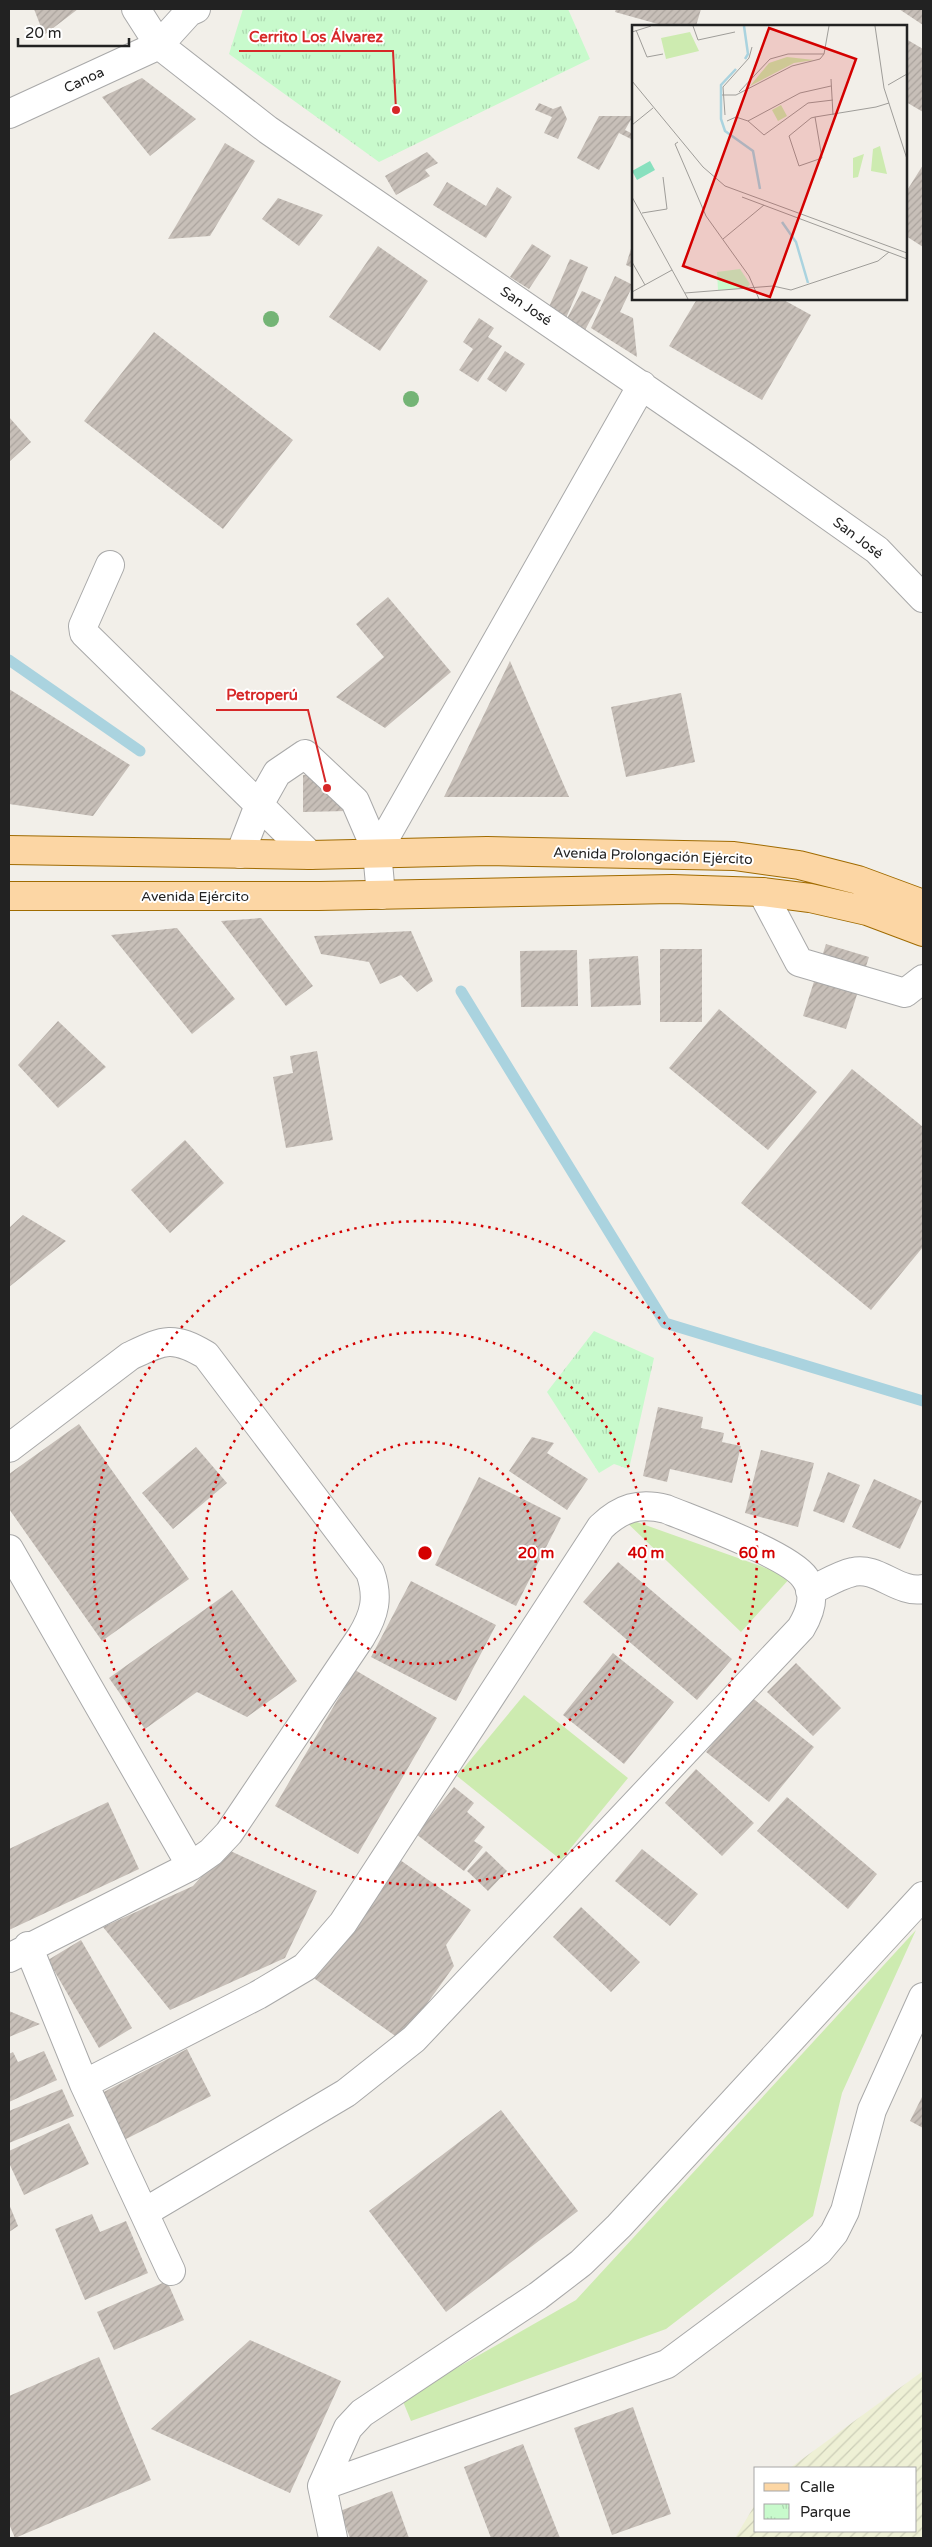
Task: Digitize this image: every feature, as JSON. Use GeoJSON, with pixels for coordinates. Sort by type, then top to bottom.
{"type":"FeatureCollection","features":[{"type":"Feature","properties":{"kind":"main road"},"geometry":{"type":"LineString","coordinates":[[9,850],[310,855],[377,852]]}},
{"type":"Feature","properties":{"kind":"main road","name":"Avenida Prolongación Ejército"},"geometry":{"type":"LineString","coordinates":[[377,852],[487,850],[734,856],[807,867],[858,880],[923,904]]}},
{"type":"Feature","properties":{"kind":"main road"},"geometry":{"type":"LineString","coordinates":[[381,895],[672,889],[762,892],[810,898],[867,911],[923,932]]}},
{"type":"Feature","properties":{"kind":"main road","name":"Avenida Ejército"},"geometry":{"type":"LineString","coordinates":[[9,896],[381,895]]}},
{"type":"Feature","properties":{"kind":"street","name":"San José"},"geometry":{"type":"LineString","coordinates":[[136,9],[159,45],[268,130],[642,385],[877,550],[923,598]]}},
{"type":"Feature","properties":{"kind":"street"},"geometry":{"type":"LineString","coordinates":[[159,45],[189,12],[196,9]]}},
{"type":"Feature","properties":{"kind":"street","name":"Canoa"},"geometry":{"type":"LineString","coordinates":[[9,114],[159,45]]}},
{"type":"Feature","properties":{"kind":"street"},"geometry":{"type":"LineString","coordinates":[[377,852],[642,385]]}},
{"type":"Feature","properties":{"kind":"street"},"geometry":{"type":"LineString","coordinates":[[110,565],[83,626],[84,633],[310,855]]}},
{"type":"Feature","properties":{"kind":"street"},"geometry":{"type":"LineString","coordinates":[[240,854],[259,806],[277,773],[305,754],[355,801],[377,852],[381,895]]}},
{"type":"Feature","properties":{"kind":"street"},"geometry":{"type":"LineString","coordinates":[[762,892],[799,962],[905,993],[923,979]]}},
{"type":"Feature","properties":{"kind":"street"},"geometry":{"type":"LineString","coordinates":[[9,1448],[130,1356],[151,1346],[173,1340],[191,1346],[206,1355],[370,1572],[376,1588],[376,1604],[371,1622],[229,1833],[211,1852],[191,1866],[18,1952],[84,2084],[171,2271]]}},
{"type":"Feature","properties":{"kind":"street"},"geometry":{"type":"LineString","coordinates":[[84,2084],[258,1996],[305,1967],[343,1923],[601,1527],[614,1515],[631,1506],[650,1505],[666,1509],[787,1561],[806,1578],[810,1591],[811,1610],[801,1628],[414,2039],[346,2093],[145,2212]]}},
{"type":"Feature","properties":{"kind":"street"},"geometry":{"type":"LineString","coordinates":[[9,1549],[191,1866]]}},
{"type":"Feature","properties":{"kind":"street"},"geometry":{"type":"LineString","coordinates":[[810,1591],[854,1572],[870,1573],[902,1585],[923,1590]]}},
{"type":"Feature","properties":{"kind":"street"},"geometry":{"type":"LineString","coordinates":[[333,2538],[322,2486],[348,2428],[362,2413],[538,2296],[581,2263],[619,2226],[923,1896]]}},
{"type":"Feature","properties":{"kind":"street"},"geometry":{"type":"LineString","coordinates":[[322,2486],[667,2364],[819,2251],[834,2233],[845,2211],[872,2110],[923,1998]]}},
{"type":"Feature","properties":{"kind":"green space"},"geometry":{"type":"Polygon","coordinates":[[[243,9],[568,9],[590,59],[379,162],[229,54],[243,9]]]}},
{"type":"Feature","properties":{"kind":"green space"},"geometry":{"type":"Polygon","coordinates":[[[594,1331],[654,1358],[629,1469],[614,1464],[599,1473],[547,1392],[594,1331]]]}},
{"type":"Feature","properties":{"kind":"green space"},"geometry":{"type":"Polygon","coordinates":[[[620,1516],[791,1577],[741,1632],[620,1516]]]}},
{"type":"Feature","properties":{"kind":"green space"},"geometry":{"type":"Polygon","coordinates":[[[524,1695],[628,1778],[561,1860],[457,1776],[524,1695]]]}},
{"type":"Feature","properties":{"kind":"green space"},"geometry":{"type":"Polygon","coordinates":[[[916,1930],[842,2093],[813,2216],[666,2329],[411,2421],[402,2399],[576,2300],[916,1930]]]}},
{"type":"Feature","properties":{"kind":"green space"},"geometry":{"type":"Polygon","coordinates":[[[923,2371],[923,2538],[735,2538],[754,2506],[754,2532],[917,2532],[917,2467],[791,2467],[923,2371]]]}},
{"type":"Feature","properties":{"kind":"building"},"geometry":{"type":"Polygon","coordinates":[[[34,9],[78,9],[44,35],[34,9]]]}},
{"type":"Feature","properties":{"kind":"building"},"geometry":{"type":"Polygon","coordinates":[[[616,9],[701,9],[696,25],[661,25],[615,12],[616,9]]]}},
{"type":"Feature","properties":{"kind":"building"},"geometry":{"type":"Polygon","coordinates":[[[899,9],[923,9],[923,25],[899,9]]]}},
{"type":"Feature","properties":{"kind":"building"},"geometry":{"type":"Polygon","coordinates":[[[907,40],[923,49],[923,112],[907,103],[907,40]]]}},
{"type":"Feature","properties":{"kind":"building"},"geometry":{"type":"Polygon","coordinates":[[[142,78],[196,119],[150,156],[102,97],[142,78]]]}},
{"type":"Feature","properties":{"kind":"building"},"geometry":{"type":"Polygon","coordinates":[[[539,103],[553,109],[561,106],[567,119],[558,139],[544,133],[552,117],[535,110],[539,103]]]}},
{"type":"Feature","properties":{"kind":"building"},"geometry":{"type":"Polygon","coordinates":[[[599,116],[632,116],[625,130],[632,134],[632,140],[619,133],[599,170],[577,158],[599,116]]]}},
{"type":"Feature","properties":{"kind":"building"},"geometry":{"type":"Polygon","coordinates":[[[225,143],[255,161],[210,236],[168,239],[225,143]]]}},
{"type":"Feature","properties":{"kind":"building"},"geometry":{"type":"Polygon","coordinates":[[[427,152],[438,163],[425,170],[430,176],[396,195],[385,176],[427,152]]]}},
{"type":"Feature","properties":{"kind":"building"},"geometry":{"type":"Polygon","coordinates":[[[923,165],[923,247],[907,237],[907,190],[923,165]]]}},
{"type":"Feature","properties":{"kind":"building"},"geometry":{"type":"Polygon","coordinates":[[[447,182],[486,206],[497,187],[512,197],[486,238],[433,205],[447,182]]]}},
{"type":"Feature","properties":{"kind":"building"},"geometry":{"type":"Polygon","coordinates":[[[278,198],[323,215],[299,246],[262,219],[278,198]]]}},
{"type":"Feature","properties":{"kind":"building"},"geometry":{"type":"Polygon","coordinates":[[[532,244],[551,256],[529,289],[510,277],[532,244]]]}},
{"type":"Feature","properties":{"kind":"building"},"geometry":{"type":"Polygon","coordinates":[[[632,245],[632,268],[626,265],[632,245]]]}},
{"type":"Feature","properties":{"kind":"building"},"geometry":{"type":"Polygon","coordinates":[[[378,246],[428,281],[380,351],[329,317],[378,246]]]}},
{"type":"Feature","properties":{"kind":"building"},"geometry":{"type":"Polygon","coordinates":[[[570,259],[588,267],[566,318],[548,309],[570,259]]]}},
{"type":"Feature","properties":{"kind":"building"},"geometry":{"type":"Polygon","coordinates":[[[615,276],[632,284],[620,312],[633,318],[637,357],[591,328],[615,276]]]}},
{"type":"Feature","properties":{"kind":"building"},"geometry":{"type":"Polygon","coordinates":[[[582,291],[601,300],[583,334],[564,324],[582,291]]]}},
{"type":"Feature","properties":{"kind":"building"},"geometry":{"type":"Polygon","coordinates":[[[696,300],[784,300],[811,315],[762,400],[669,346],[696,300]]]}},
{"type":"Feature","properties":{"kind":"building"},"geometry":{"type":"Polygon","coordinates":[[[479,318],[494,328],[488,337],[502,346],[478,382],[459,370],[473,349],[463,342],[479,318]]]}},
{"type":"Feature","properties":{"kind":"building"},"geometry":{"type":"Polygon","coordinates":[[[154,332],[293,440],[223,529],[84,421],[154,332]]]}},
{"type":"Feature","properties":{"kind":"building"},"geometry":{"type":"Polygon","coordinates":[[[505,351],[525,364],[506,392],[487,379],[505,351]]]}},
{"type":"Feature","properties":{"kind":"building"},"geometry":{"type":"Polygon","coordinates":[[[9,417],[31,442],[9,462],[9,417]]]}},
{"type":"Feature","properties":{"kind":"building"},"geometry":{"type":"Polygon","coordinates":[[[388,597],[451,672],[385,728],[336,697],[384,657],[356,624],[388,597]]]}},
{"type":"Feature","properties":{"kind":"building"},"geometry":{"type":"Polygon","coordinates":[[[510,661],[569,797],[444,797],[510,661]]]}},
{"type":"Feature","properties":{"kind":"building"},"geometry":{"type":"Polygon","coordinates":[[[9,689],[130,765],[93,816],[9,804],[9,689]]]}},
{"type":"Feature","properties":{"kind":"building"},"geometry":{"type":"Polygon","coordinates":[[[681,693],[695,762],[626,777],[611,707],[681,693]]]}},
{"type":"Feature","properties":{"kind":"building"},"geometry":{"type":"Polygon","coordinates":[[[347,774],[347,811],[303,812],[303,775],[347,774]]]}},
{"type":"Feature","properties":{"kind":"building"},"geometry":{"type":"Polygon","coordinates":[[[261,918],[313,986],[286,1006],[221,921],[261,918]]]}},
{"type":"Feature","properties":{"kind":"building"},"geometry":{"type":"Polygon","coordinates":[[[177,928],[235,999],[192,1034],[111,935],[177,928]]]}},
{"type":"Feature","properties":{"kind":"building"},"geometry":{"type":"Polygon","coordinates":[[[411,931],[433,981],[417,992],[401,975],[380,984],[369,962],[321,954],[314,936],[411,931]]]}},
{"type":"Feature","properties":{"kind":"building"},"geometry":{"type":"Polygon","coordinates":[[[826,944],[869,957],[846,1029],[803,1016],[826,944]]]}},
{"type":"Feature","properties":{"kind":"building"},"geometry":{"type":"Polygon","coordinates":[[[660,949],[702,949],[702,1022],[660,1022],[660,949]]]}},
{"type":"Feature","properties":{"kind":"building"},"geometry":{"type":"Polygon","coordinates":[[[577,950],[578,1006],[521,1007],[520,951],[577,950]]]}},
{"type":"Feature","properties":{"kind":"building"},"geometry":{"type":"Polygon","coordinates":[[[638,956],[641,1005],[591,1007],[589,959],[638,956]]]}},
{"type":"Feature","properties":{"kind":"building"},"geometry":{"type":"Polygon","coordinates":[[[719,1009],[817,1092],[768,1150],[669,1068],[719,1009]]]}},
{"type":"Feature","properties":{"kind":"building"},"geometry":{"type":"Polygon","coordinates":[[[58,1021],[106,1067],[58,1108],[18,1065],[58,1021]]]}},
{"type":"Feature","properties":{"kind":"building"},"geometry":{"type":"Polygon","coordinates":[[[317,1051],[333,1140],[286,1148],[273,1077],[293,1073],[290,1056],[317,1051]]]}},
{"type":"Feature","properties":{"kind":"building"},"geometry":{"type":"Polygon","coordinates":[[[852,1069],[923,1127],[923,1247],[871,1310],[741,1203],[852,1069]]]}},
{"type":"Feature","properties":{"kind":"building"},"geometry":{"type":"Polygon","coordinates":[[[185,1140],[224,1183],[170,1233],[131,1190],[185,1140]]]}},
{"type":"Feature","properties":{"kind":"building"},"geometry":{"type":"Polygon","coordinates":[[[23,1215],[66,1241],[9,1287],[9,1228],[23,1215]]]}},
{"type":"Feature","properties":{"kind":"building"},"geometry":{"type":"Polygon","coordinates":[[[658,1407],[703,1417],[701,1428],[724,1433],[722,1442],[741,1446],[732,1483],[670,1469],[667,1482],[643,1476],[658,1407]]]}},
{"type":"Feature","properties":{"kind":"building"},"geometry":{"type":"Polygon","coordinates":[[[79,1424],[189,1579],[102,1641],[9,1509],[9,1474],[79,1424]]]}},
{"type":"Feature","properties":{"kind":"building"},"geometry":{"type":"Polygon","coordinates":[[[532,1437],[554,1443],[547,1453],[588,1479],[567,1510],[509,1471],[532,1437]]]}},
{"type":"Feature","properties":{"kind":"building"},"geometry":{"type":"Polygon","coordinates":[[[196,1447],[227,1483],[173,1529],[142,1493],[196,1447]]]}},
{"type":"Feature","properties":{"kind":"building"},"geometry":{"type":"Polygon","coordinates":[[[761,1450],[814,1463],[798,1527],[745,1513],[761,1450]]]}},
{"type":"Feature","properties":{"kind":"building"},"geometry":{"type":"Polygon","coordinates":[[[828,1472],[860,1485],[844,1523],[813,1511],[828,1472]]]}},
{"type":"Feature","properties":{"kind":"building"},"geometry":{"type":"Polygon","coordinates":[[[479,1477],[561,1518],[516,1606],[435,1565],[479,1477]]]}},
{"type":"Feature","properties":{"kind":"building"},"geometry":{"type":"Polygon","coordinates":[[[874,1479],[922,1501],[900,1549],[852,1527],[874,1479]]]}},
{"type":"Feature","properties":{"kind":"building"},"geometry":{"type":"Polygon","coordinates":[[[618,1562],[732,1659],[697,1700],[583,1602],[618,1562]]]}},
{"type":"Feature","properties":{"kind":"building"},"geometry":{"type":"Polygon","coordinates":[[[411,1581],[496,1625],[456,1701],[371,1657],[411,1581]]]}},
{"type":"Feature","properties":{"kind":"building"},"geometry":{"type":"Polygon","coordinates":[[[232,1590],[297,1681],[247,1717],[197,1692],[145,1729],[109,1678],[232,1590]]]}},
{"type":"Feature","properties":{"kind":"building"},"geometry":{"type":"Polygon","coordinates":[[[613,1653],[674,1702],[624,1764],[563,1715],[613,1653]]]}},
{"type":"Feature","properties":{"kind":"building"},"geometry":{"type":"Polygon","coordinates":[[[796,1663],[841,1708],[813,1736],[767,1692],[796,1663]]]}},
{"type":"Feature","properties":{"kind":"building"},"geometry":{"type":"Polygon","coordinates":[[[355,1670],[437,1718],[358,1854],[275,1806],[355,1670]]]}},
{"type":"Feature","properties":{"kind":"building"},"geometry":{"type":"Polygon","coordinates":[[[750,1696],[814,1747],[769,1802],[706,1752],[750,1696]]]}},
{"type":"Feature","properties":{"kind":"building"},"geometry":{"type":"Polygon","coordinates":[[[696,1769],[754,1823],[722,1856],[665,1803],[696,1769]]]}},
{"type":"Feature","properties":{"kind":"building"},"geometry":{"type":"Polygon","coordinates":[[[454,1787],[474,1803],[467,1812],[485,1827],[474,1841],[483,1847],[464,1871],[416,1834],[454,1787]]]}},
{"type":"Feature","properties":{"kind":"building"},"geometry":{"type":"Polygon","coordinates":[[[787,1797],[877,1874],[848,1909],[757,1831],[787,1797]]]}},
{"type":"Feature","properties":{"kind":"building"},"geometry":{"type":"Polygon","coordinates":[[[108,1802],[139,1869],[9,1930],[9,1849],[108,1802]]]}},
{"type":"Feature","properties":{"kind":"building"},"geometry":{"type":"Polygon","coordinates":[[[226,1849],[317,1891],[285,1958],[170,2010],[103,1927],[193,1886],[226,1849]]]}},
{"type":"Feature","properties":{"kind":"building"},"geometry":{"type":"Polygon","coordinates":[[[642,1849],[698,1894],[670,1926],[615,1881],[642,1849]]]}},
{"type":"Feature","properties":{"kind":"building"},"geometry":{"type":"Polygon","coordinates":[[[486,1851],[507,1871],[488,1891],[467,1871],[486,1851]]]}},
{"type":"Feature","properties":{"kind":"building"},"geometry":{"type":"Polygon","coordinates":[[[393,1855],[471,1910],[446,1945],[454,1966],[401,2040],[308,1974],[393,1855]]]}},
{"type":"Feature","properties":{"kind":"building"},"geometry":{"type":"Polygon","coordinates":[[[581,1907],[640,1962],[611,1992],[553,1937],[581,1907]]]}},
{"type":"Feature","properties":{"kind":"building"},"geometry":{"type":"Polygon","coordinates":[[[81,1940],[132,2028],[99,2048],[48,1960],[81,1940]]]}},
{"type":"Feature","properties":{"kind":"building"},"geometry":{"type":"Polygon","coordinates":[[[9,2011],[40,2024],[9,2037],[9,2011]]]}},
{"type":"Feature","properties":{"kind":"building"},"geometry":{"type":"Polygon","coordinates":[[[187,2049],[211,2096],[124,2140],[100,2094],[187,2049]]]}},
{"type":"Feature","properties":{"kind":"building"},"geometry":{"type":"Polygon","coordinates":[[[44,2051],[57,2080],[9,2102],[9,2054],[13,2052],[18,2062],[44,2051]]]}},
{"type":"Feature","properties":{"kind":"building"},"geometry":{"type":"Polygon","coordinates":[[[62,2089],[74,2116],[9,2143],[9,2111],[62,2089]]]}},
{"type":"Feature","properties":{"kind":"building"},"geometry":{"type":"Polygon","coordinates":[[[923,2095],[923,2128],[910,2121],[923,2095]]]}},
{"type":"Feature","properties":{"kind":"building"},"geometry":{"type":"Polygon","coordinates":[[[501,2110],[578,2211],[446,2312],[369,2211],[501,2110]]]}},
{"type":"Feature","properties":{"kind":"building"},"geometry":{"type":"Polygon","coordinates":[[[69,2123],[89,2164],[24,2195],[9,2163],[9,2151],[69,2123]]]}},
{"type":"Feature","properties":{"kind":"building"},"geometry":{"type":"Polygon","coordinates":[[[9,2204],[18,2226],[9,2232],[9,2204]]]}},
{"type":"Feature","properties":{"kind":"building"},"geometry":{"type":"Polygon","coordinates":[[[92,2214],[100,2232],[126,2221],[148,2273],[85,2300],[55,2229],[92,2214]]]}},
{"type":"Feature","properties":{"kind":"building"},"geometry":{"type":"Polygon","coordinates":[[[167,2281],[184,2320],[114,2350],[97,2312],[167,2281]]]}},
{"type":"Feature","properties":{"kind":"building"},"geometry":{"type":"Polygon","coordinates":[[[250,2340],[341,2381],[290,2493],[151,2429],[250,2340]]]}},
{"type":"Feature","properties":{"kind":"building"},"geometry":{"type":"Polygon","coordinates":[[[99,2357],[151,2480],[15,2538],[9,2524],[9,2396],[99,2357]]]}},
{"type":"Feature","properties":{"kind":"building"},"geometry":{"type":"Polygon","coordinates":[[[633,2407],[671,2514],[612,2535],[574,2428],[633,2407]]]}},
{"type":"Feature","properties":{"kind":"building"},"geometry":{"type":"Polygon","coordinates":[[[523,2444],[560,2538],[491,2538],[464,2467],[523,2444]]]}},
{"type":"Feature","properties":{"kind":"building"},"geometry":{"type":"Polygon","coordinates":[[[392,2491],[409,2538],[350,2538],[340,2511],[392,2491]]]}},
{"type":"Feature","properties":{"kind":"waterway"},"geometry":{"type":"LineString","coordinates":[[9,660],[140,751]]}},
{"type":"Feature","properties":{"kind":"waterway"},"geometry":{"type":"LineString","coordinates":[[461,991],[665,1323],[923,1401]]}},
{"type":"Feature","properties":{"kind":"place","name":"Cerrito Los Álvarez"},"geometry":{"type":"Point","coordinates":[396,110]}},
{"type":"Feature","properties":{"kind":"place","name":"Petroperú"},"geometry":{"type":"Point","coordinates":[327,788]}}]}
